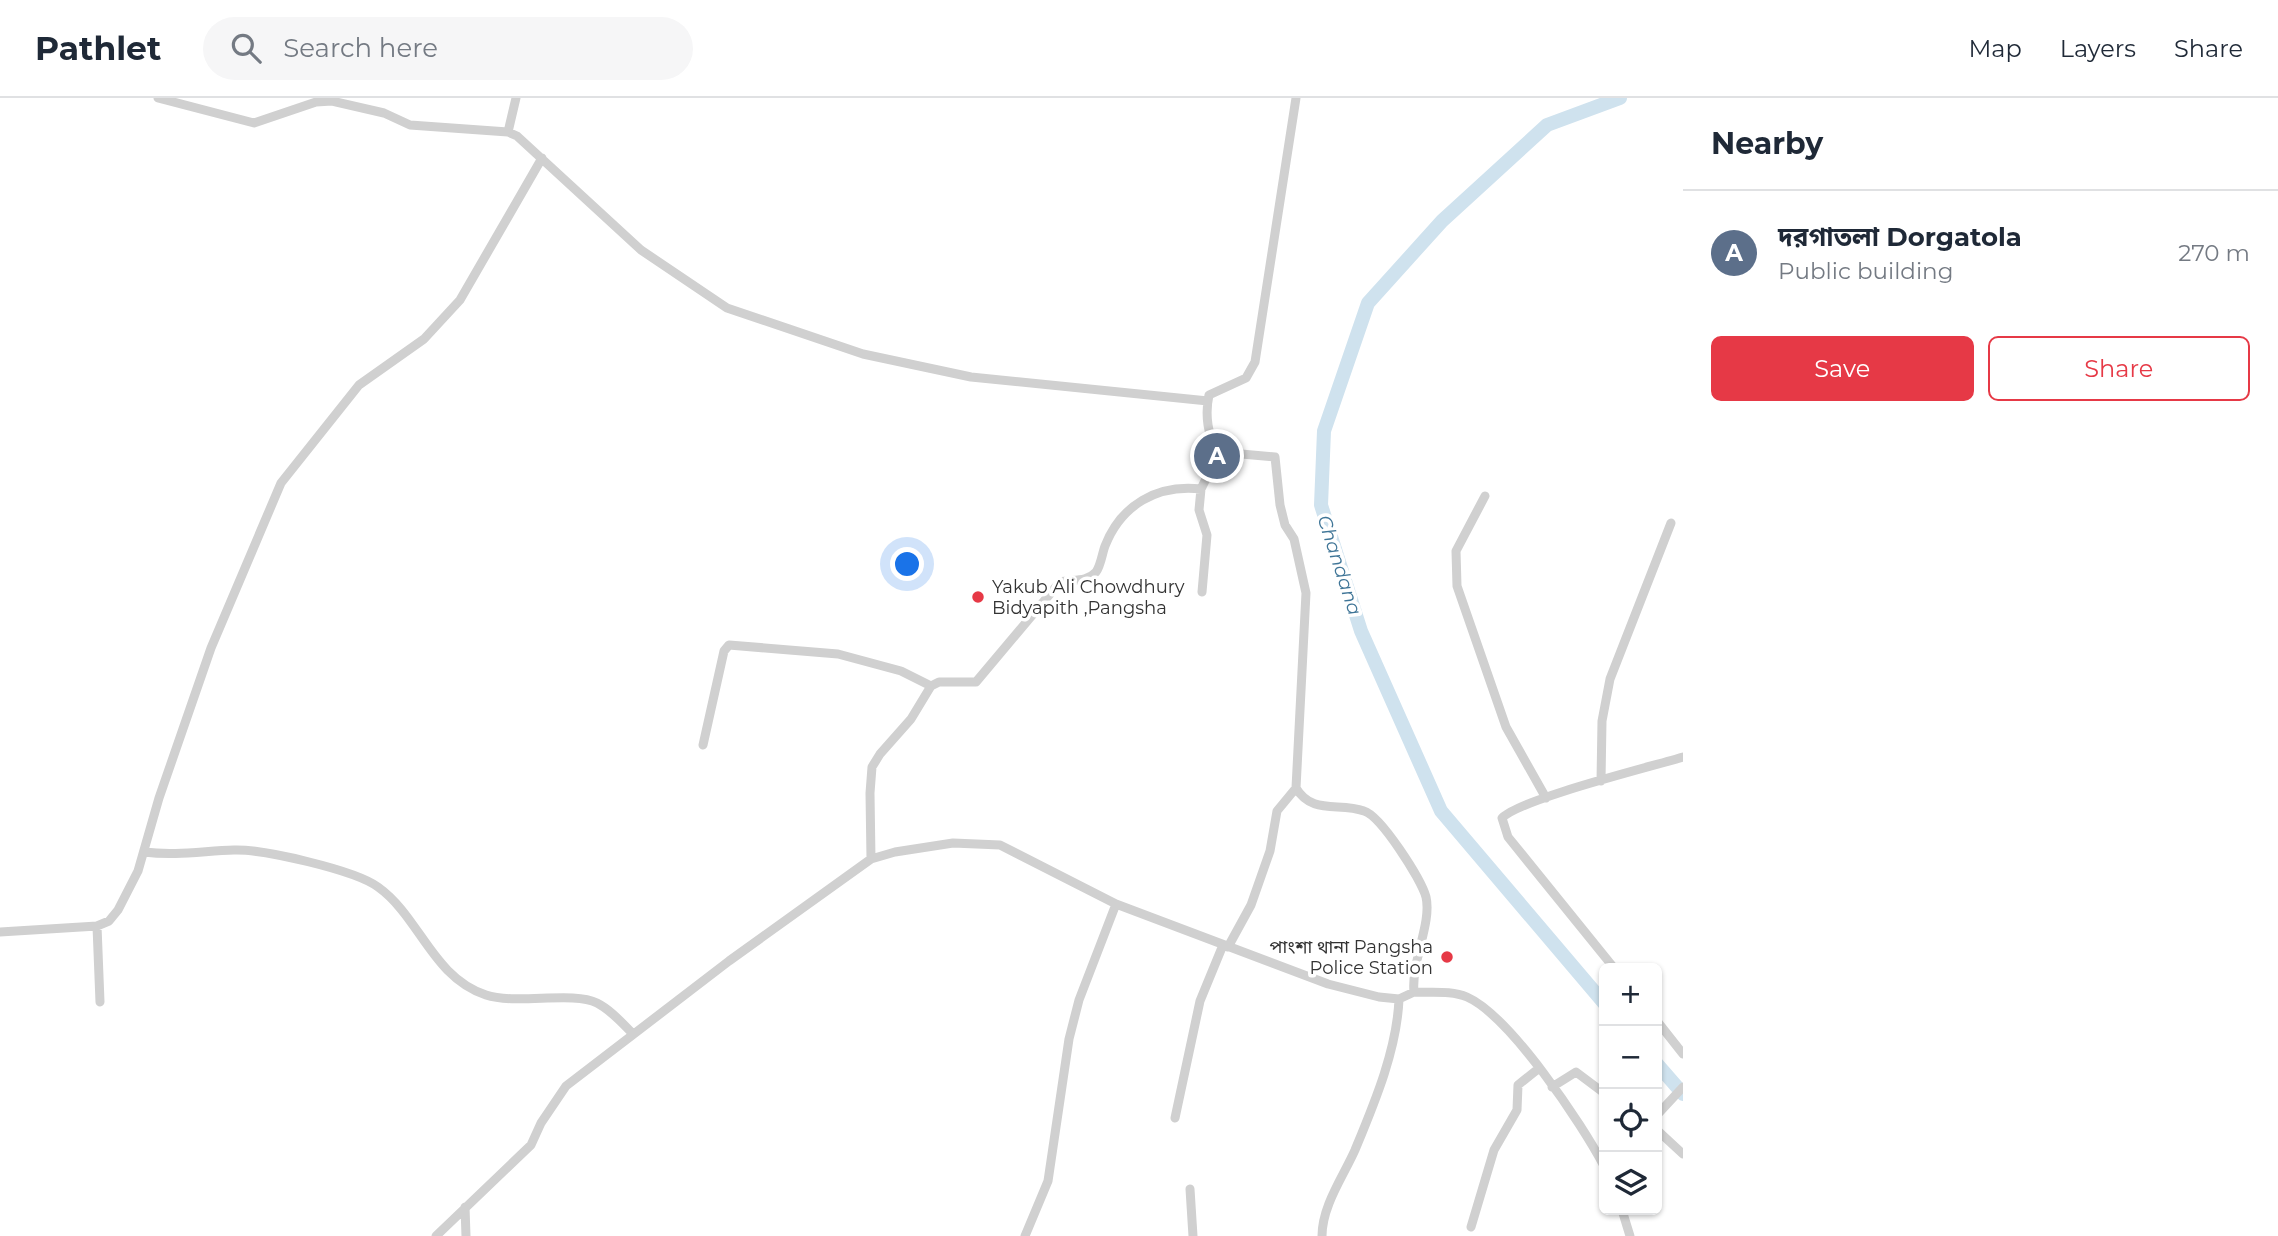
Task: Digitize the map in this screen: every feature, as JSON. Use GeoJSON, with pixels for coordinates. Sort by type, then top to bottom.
{"type":"FeatureCollection","features":[{"type":"Feature","properties":{"kind":"street"},"geometry":{"type":"LineString","coordinates":[[158,98],[254,123],[316,102],[332,101],[384,113],[410,125],[508,132],[517,136],[641,250],[695,289],[727,308],[883,359],[971,377],[1208,401]]}},
{"type":"Feature","properties":{"kind":"street"},"geometry":{"type":"LineString","coordinates":[[508,132],[516,98]]}},
{"type":"Feature","properties":{"kind":"street"},"geometry":{"type":"LineString","coordinates":[[1175,1118],[1200,1001],[1255,894],[1270,850],[1277,811],[1296,789],[1306,617],[1306,593],[1300,561],[1282,515],[1275,457],[1219,452],[1213,445],[1208,401],[1212,392],[1247,378],[1255,362],[1296,98]]}},
{"type":"Feature","properties":{"kind":"street"},"geometry":{"type":"LineString","coordinates":[[0,932],[97,926],[109,921],[118,910],[144,852],[159,799],[211,648],[281,483],[359,385],[424,339],[460,300],[541,158]]}},
{"type":"Feature","properties":{"kind":"street"},"geometry":{"type":"LineString","coordinates":[[1202,592],[1207,535],[1199,510],[1201,489],[1219,452]]}},
{"type":"Feature","properties":{"kind":"street"},"geometry":{"type":"LineString","coordinates":[[871,859],[872,767],[891,737],[911,719],[931,686],[939,682],[976,682],[1060,582],[1083,580],[1097,570],[1118,519],[1126,510],[1174,489],[1201,489]]}},
{"type":"Feature","properties":{"kind":"street"},"geometry":{"type":"LineString","coordinates":[[1485,496],[1456,551],[1457,586],[1506,727],[1546,798]]}},
{"type":"Feature","properties":{"kind":"street"},"geometry":{"type":"LineString","coordinates":[[1601,781],[1602,721],[1610,679],[1671,523]]}},
{"type":"Feature","properties":{"kind":"street"},"geometry":{"type":"LineString","coordinates":[[703,745],[724,651],[729,645],[838,654],[901,671],[931,686]]}},
{"type":"Feature","properties":{"kind":"street"},"geometry":{"type":"LineString","coordinates":[[1610,963],[1508,837],[1502,818],[1508,812],[1546,798],[1683,757]]}},
{"type":"Feature","properties":{"kind":"street"},"geometry":{"type":"LineString","coordinates":[[1296,789],[1311,804],[1363,811],[1377,820],[1421,884],[1426,906],[1414,992]]}},
{"type":"Feature","properties":{"kind":"street"},"geometry":{"type":"LineString","coordinates":[[436,1236],[531,1145],[541,1123],[566,1086],[633,1034],[871,859],[895,852],[953,843],[1000,845],[1116,904],[1365,996],[1399,999],[1414,992],[1454,993],[1478,1003],[1500,1023],[1538,1069],[1599,1158]]}},
{"type":"Feature","properties":{"kind":"street"},"geometry":{"type":"LineString","coordinates":[[144,852],[179,856],[236,849],[268,853],[355,875],[376,885],[396,901],[442,966],[467,986],[487,995],[594,1001],[633,1034]]}},
{"type":"Feature","properties":{"kind":"street"},"geometry":{"type":"LineString","coordinates":[[1026,1236],[1048,1181],[1069,1039],[1079,1000],[1116,904]]}},
{"type":"Feature","properties":{"kind":"street"},"geometry":{"type":"LineString","coordinates":[[97,926],[100,1002]]}},
{"type":"Feature","properties":{"kind":"street"},"geometry":{"type":"LineString","coordinates":[[1322,1236],[1333,1195],[1376,1094],[1395,1034],[1399,999]]}},
{"type":"Feature","properties":{"kind":"street"},"geometry":{"type":"LineString","coordinates":[[1661,1026],[1683,1054]]}},
{"type":"Feature","properties":{"kind":"street"},"geometry":{"type":"LineString","coordinates":[[1471,1227],[1494,1150],[1517,1110],[1518,1085],[1538,1069]]}},
{"type":"Feature","properties":{"kind":"street"},"geometry":{"type":"LineString","coordinates":[[1552,1087],[1576,1072],[1599,1089]]}},
{"type":"Feature","properties":{"kind":"street"},"geometry":{"type":"LineString","coordinates":[[1662,1110],[1683,1087]]}},
{"type":"Feature","properties":{"kind":"street"},"geometry":{"type":"LineString","coordinates":[[1662,1135],[1683,1154]]}},
{"type":"Feature","properties":{"kind":"street"},"geometry":{"type":"LineString","coordinates":[[1190,1189],[1193,1236]]}},
{"type":"Feature","properties":{"kind":"street"},"geometry":{"type":"LineString","coordinates":[[466,1207],[466,1236]]}},
{"type":"Feature","properties":{"kind":"street"},"geometry":{"type":"LineString","coordinates":[[1624,1215],[1630,1236]]}},
{"type":"Feature","properties":{"kind":"waterway","name":"Chandana"},"geometry":{"type":"LineString","coordinates":[[1599,997],[1441,811],[1361,631],[1321,505],[1324,431],[1368,303],[1442,221],[1547,125],[1620,98]]}},
{"type":"Feature","properties":{"kind":"waterway","name":"Chandana"},"geometry":{"type":"LineString","coordinates":[[1662,1070],[1683,1094]]}},
{"type":"Feature","properties":{"kind":"place","name":"দরগাতলা Dorgatola"},"geometry":{"type":"Point","coordinates":[1217,456]}},
{"type":"Feature","properties":{"kind":"place","name":"Yakub Ali Chowdhury Bidyapith ,Pangsha"},"geometry":{"type":"Point","coordinates":[978,597]}},
{"type":"Feature","properties":{"kind":"place","name":"পাংশা থানা Pangsha Police Station"},"geometry":{"type":"Point","coordinates":[1447,957]}}]}
